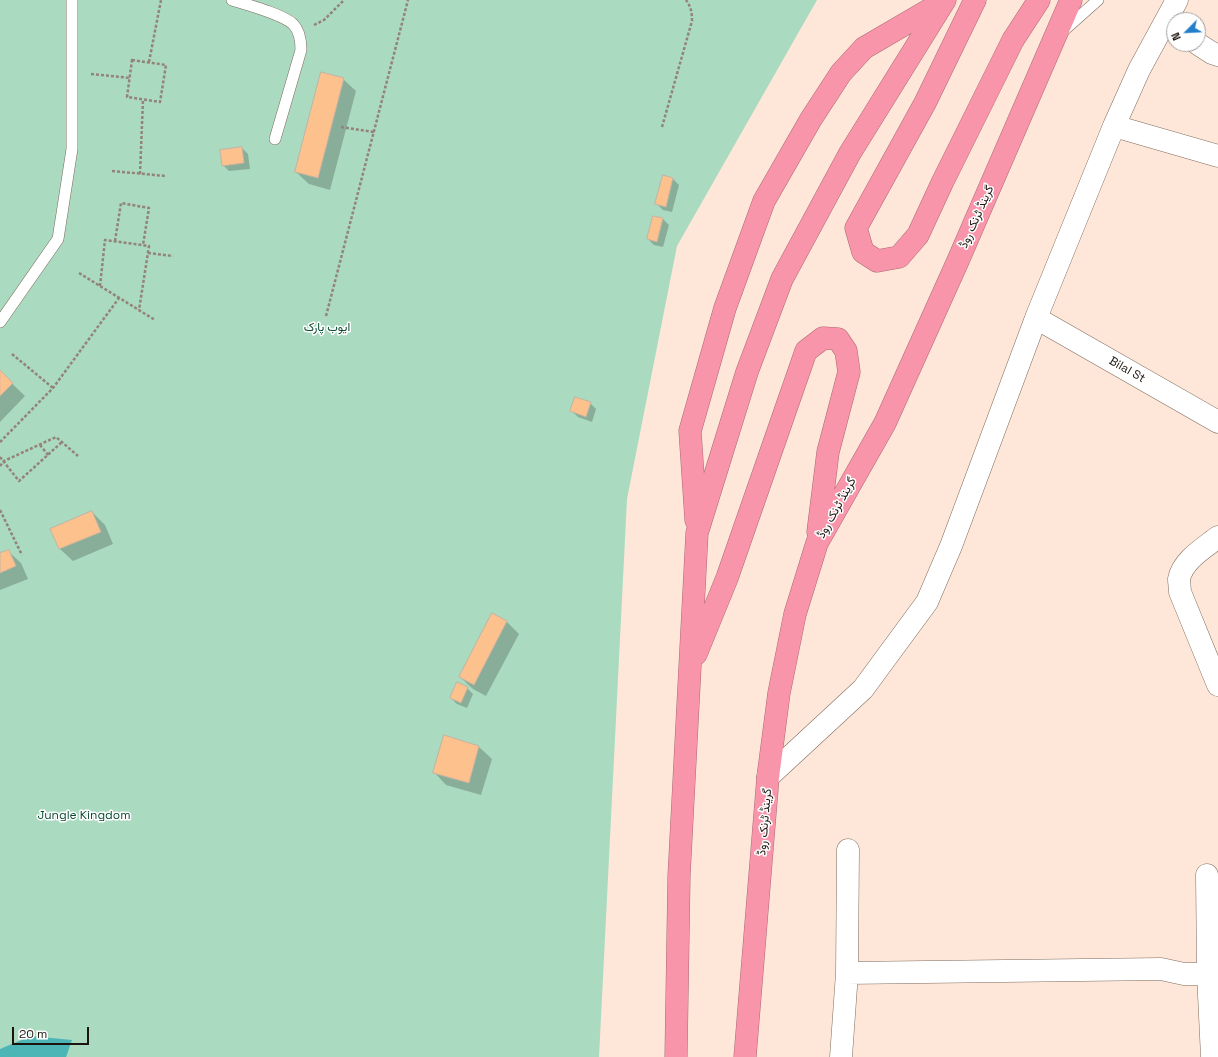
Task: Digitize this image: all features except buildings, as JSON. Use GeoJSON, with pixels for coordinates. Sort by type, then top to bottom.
{"type":"FeatureCollection","features":[{"type":"Feature","properties":{"kind":"highway"},"geometry":{"type":"LineString","coordinates":[[975,0],[925,103],[856,228],[863,252],[877,261],[899,257],[918,235],[942,181],[1013,40],[1040,0]]}},
{"type":"Feature","properties":{"kind":"highway","name":"گرینڈ ٹرنک روڈ"},"geometry":{"type":"LineString","coordinates":[[745,1057],[768,778],[779,693],[792,628],[817,543],[885,423],[1056,38],[1071,0]]}},
{"type":"Feature","properties":{"kind":"highway"},"geometry":{"type":"LineString","coordinates":[[697,533],[747,372],[782,279],[850,153],[945,1]]}},
{"type":"Feature","properties":{"kind":"highway"},"geometry":{"type":"LineString","coordinates":[[676,1057],[679,876],[697,533],[690,431],[725,308],[764,201],[811,119],[841,73],[864,48],[945,1]]}},
{"type":"Feature","properties":{"kind":"highway"},"geometry":{"type":"LineString","coordinates":[[689,670],[726,578],[806,351],[823,338],[838,339],[846,351],[849,372],[828,452],[817,543]]}},
{"type":"Feature","properties":{"kind":"street"},"geometry":{"type":"LineString","coordinates":[[1173,12],[1177,0]]}},
{"type":"Feature","properties":{"kind":"street"},"geometry":{"type":"LineString","coordinates":[[768,778],[863,689],[927,602],[951,546],[1036,318],[1114,126],[1139,70],[1166,30]]}},
{"type":"Feature","properties":{"kind":"street"},"geometry":{"type":"LineString","coordinates":[[1206,49],[1218,55]]}},
{"type":"Feature","properties":{"kind":"street"},"geometry":{"type":"LineString","coordinates":[[1114,126],[1218,156]]}},
{"type":"Feature","properties":{"kind":"street","name":"Bilal St"},"geometry":{"type":"LineString","coordinates":[[1036,318],[1218,422]]}},
{"type":"Feature","properties":{"kind":"street"},"geometry":{"type":"LineString","coordinates":[[1218,537],[1189,560],[1182,570],[1179,580],[1180,592],[1218,686]]}},
{"type":"Feature","properties":{"kind":"street"},"geometry":{"type":"LineString","coordinates":[[842,1057],[847,973],[848,850]]}},
{"type":"Feature","properties":{"kind":"street"},"geometry":{"type":"LineString","coordinates":[[1206,875],[1208,974],[1212,1057]]}},
{"type":"Feature","properties":{"kind":"street"},"geometry":{"type":"LineString","coordinates":[[847,973],[1161,969],[1184,974],[1208,974]]}},
{"type":"Feature","properties":{"kind":"lane"},"geometry":{"type":"LineString","coordinates":[[0,322],[58,239],[72,149],[72,0]]}},
{"type":"Feature","properties":{"kind":"lane"},"geometry":{"type":"LineString","coordinates":[[232,0],[283,18],[293,24],[299,33],[301,50],[275,140]]}},
{"type":"Feature","properties":{"kind":"lane"},"geometry":{"type":"LineString","coordinates":[[1056,38],[1098,0]]}},
{"type":"Feature","properties":{"kind":"path"},"geometry":{"type":"LineString","coordinates":[[149,62],[161,0]]}},
{"type":"Feature","properties":{"kind":"path"},"geometry":{"type":"LineString","coordinates":[[299,33],[324,20],[344,0]]}},
{"type":"Feature","properties":{"kind":"path"},"geometry":{"type":"LineString","coordinates":[[326,316],[408,0]]}},
{"type":"Feature","properties":{"kind":"path"},"geometry":{"type":"LineString","coordinates":[[662,127],[692,21],[690,4],[686,0]]}},
{"type":"Feature","properties":{"kind":"path"},"geometry":{"type":"LineString","coordinates":[[132,60],[149,62],[166,65],[160,102],[127,98],[132,60]]}},
{"type":"Feature","properties":{"kind":"path"},"geometry":{"type":"LineString","coordinates":[[72,72],[130,78]]}},
{"type":"Feature","properties":{"kind":"path"},"geometry":{"type":"LineString","coordinates":[[140,174],[143,100]]}},
{"type":"Feature","properties":{"kind":"path"},"geometry":{"type":"LineString","coordinates":[[341,127],[374,132]]}},
{"type":"Feature","properties":{"kind":"path"},"geometry":{"type":"LineString","coordinates":[[112,171],[166,176]]}},
{"type":"Feature","properties":{"kind":"path"},"geometry":{"type":"LineString","coordinates":[[115,241],[121,203],[149,208],[143,245]]}},
{"type":"Feature","properties":{"kind":"path"},"geometry":{"type":"LineString","coordinates":[[100,286],[105,240],[149,246],[139,310]]}},
{"type":"Feature","properties":{"kind":"path"},"geometry":{"type":"LineString","coordinates":[[148,253],[173,256]]}},
{"type":"Feature","properties":{"kind":"path"},"geometry":{"type":"LineString","coordinates":[[79,273],[155,320]]}},
{"type":"Feature","properties":{"kind":"path"},"geometry":{"type":"LineString","coordinates":[[0,442],[53,388],[119,298]]}},
{"type":"Feature","properties":{"kind":"path"},"geometry":{"type":"LineString","coordinates":[[12,354],[53,388]]}},
{"type":"Feature","properties":{"kind":"path"},"geometry":{"type":"LineString","coordinates":[[0,466],[4,461],[56,437],[78,456]]}},
{"type":"Feature","properties":{"kind":"path"},"geometry":{"type":"LineString","coordinates":[[0,457],[19,481],[62,442]]}},
{"type":"Feature","properties":{"kind":"path"},"geometry":{"type":"LineString","coordinates":[[40,445],[48,455]]}},
{"type":"Feature","properties":{"kind":"path"},"geometry":{"type":"LineString","coordinates":[[0,510],[22,555]]}},
{"type":"Feature","properties":{"kind":"green space","name":"ایوب پارک"},"geometry":{"type":"Polygon","coordinates":[[[0,0],[817,0],[677,246],[627,499],[599,1057],[0,1057],[0,0]]]}},
{"type":"Feature","properties":{"kind":"water"},"geometry":{"type":"Polygon","coordinates":[[[31,1036],[72,1040],[66,1057],[0,1057],[0,1049],[31,1036]]]}},
{"type":"Feature","properties":{"kind":"park label","name":"Jungle Kingdom"},"geometry":{"type":"Point","coordinates":[84,816]}}]}
